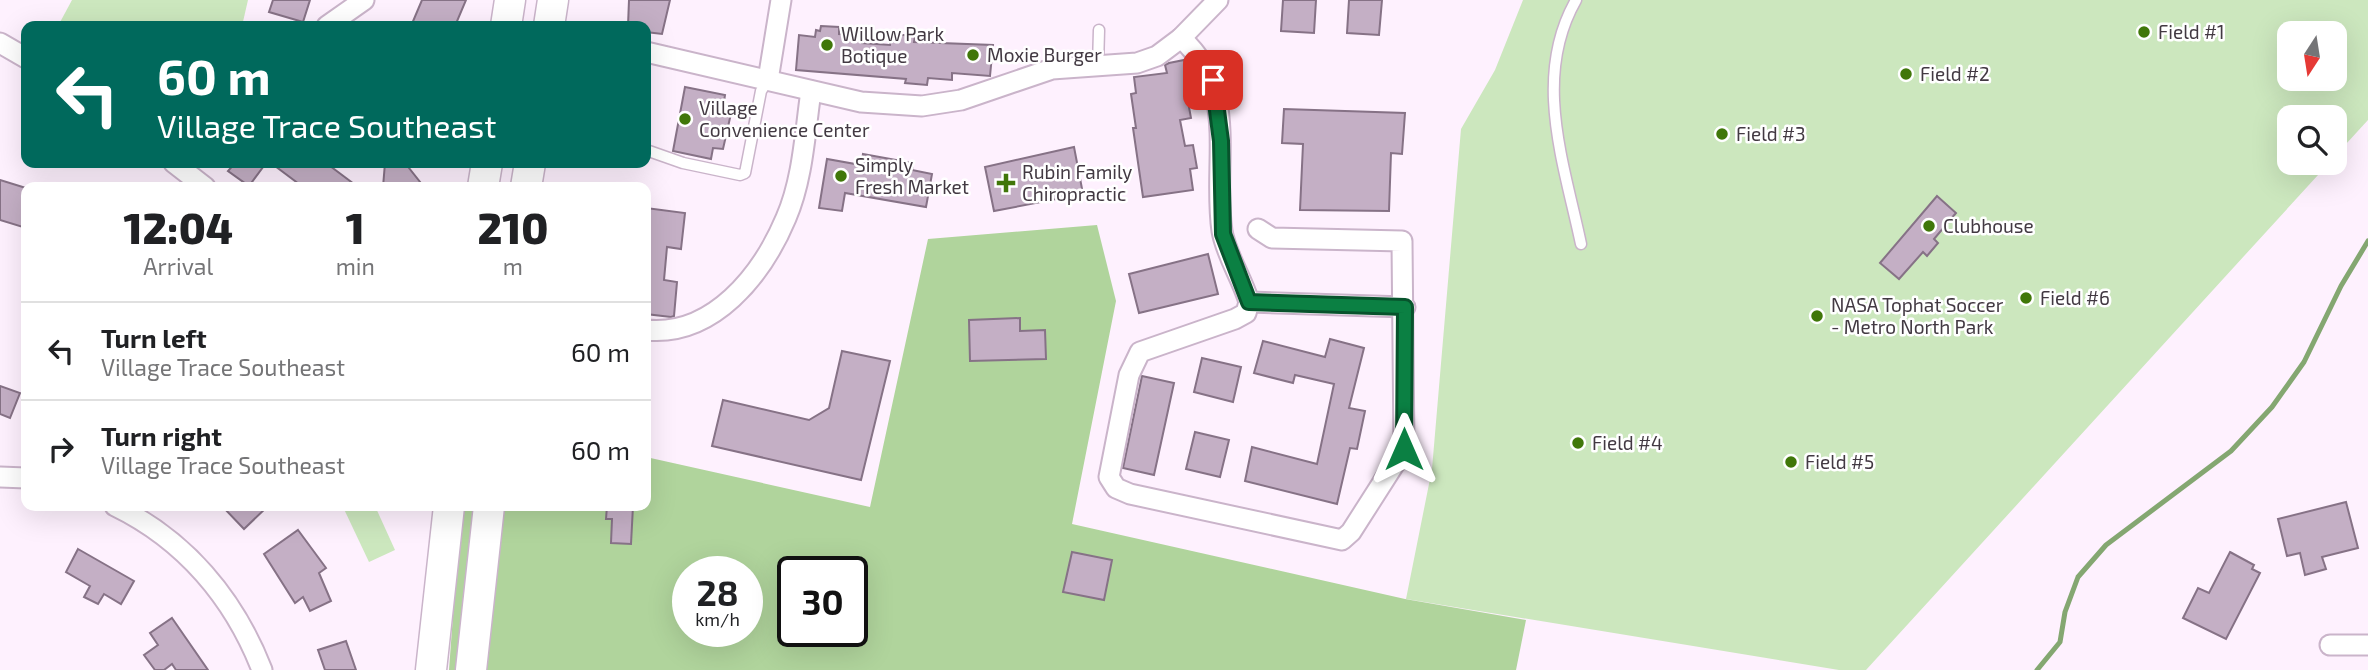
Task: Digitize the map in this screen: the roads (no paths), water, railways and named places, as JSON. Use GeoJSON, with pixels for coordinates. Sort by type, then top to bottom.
{"type":"FeatureCollection","features":[{"type":"Feature","properties":{"kind":"main road"},"geometry":{"type":"LineString","coordinates":[[507,21],[510,0]]}},
{"type":"Feature","properties":{"kind":"main road"},"geometry":{"type":"LineString","coordinates":[[550,21],[553,0]]}},
{"type":"Feature","properties":{"kind":"main road"},"geometry":{"type":"LineString","coordinates":[[431,670],[448,511]]}},
{"type":"Feature","properties":{"kind":"main road"},"geometry":{"type":"LineString","coordinates":[[471,670],[488,511]]}},
{"type":"Feature","properties":{"kind":"street"},"geometry":{"type":"LineString","coordinates":[[334,21],[364,0]]}},
{"type":"Feature","properties":{"kind":"street"},"geometry":{"type":"LineString","coordinates":[[768,80],[781,0]]}},
{"type":"Feature","properties":{"kind":"street"},"geometry":{"type":"LineString","coordinates":[[656,59],[873,103],[922,106],[961,100],[1052,69],[1098,67],[1137,62],[1157,56],[1181,38],[1217,0]]}},
{"type":"Feature","properties":{"kind":"street"},"geometry":{"type":"LineString","coordinates":[[1181,38],[1206,68],[1216,98],[1223,234],[1249,302],[1246,313],[1235,319],[1140,352],[1129,375],[1109,477],[1116,488],[1130,495],[1342,540],[1352,532],[1404,449],[1405,307],[1402,241],[1272,237],[1258,229]]}},
{"type":"Feature","properties":{"kind":"street"},"geometry":{"type":"LineString","coordinates":[[0,43],[21,55]]}},
{"type":"Feature","properties":{"kind":"street"},"geometry":{"type":"LineString","coordinates":[[651,330],[680,330],[696,325],[716,314],[752,275],[786,219],[794,195],[811,91]]}},
{"type":"Feature","properties":{"kind":"street"},"geometry":{"type":"LineString","coordinates":[[183,168],[199,182]]}},
{"type":"Feature","properties":{"kind":"street"},"geometry":{"type":"LineString","coordinates":[[1249,302],[1405,307]]}},
{"type":"Feature","properties":{"kind":"street"},"geometry":{"type":"LineString","coordinates":[[0,477],[21,478]]}},
{"type":"Feature","properties":{"kind":"street"},"geometry":{"type":"LineString","coordinates":[[124,511],[156,530],[200,566],[242,625],[261,670]]}},
{"type":"Feature","properties":{"kind":"street"},"geometry":{"type":"LineString","coordinates":[[2330,645],[2368,645]]}},
{"type":"Feature","properties":{"kind":"lane"},"geometry":{"type":"LineString","coordinates":[[1576,0],[1555,49],[1552,108],[1581,244]]}},
{"type":"Feature","properties":{"kind":"lane"},"geometry":{"type":"LineString","coordinates":[[1098,67],[1099,30]]}},
{"type":"Feature","properties":{"kind":"lane"},"geometry":{"type":"LineString","coordinates":[[651,152],[683,163],[740,175],[748,166],[761,91],[768,80]]}},
{"type":"Feature","properties":{"kind":"waterway"},"geometry":{"type":"LineString","coordinates":[[2037,670],[2060,642],[2065,612],[2078,577],[2106,545],[2231,451],[2272,407],[2304,362],[2341,286],[2368,241]]}},
{"type":"Feature","properties":{"kind":"place","name":"Field #1"},"geometry":{"type":"Point","coordinates":[2144,32]}},
{"type":"Feature","properties":{"kind":"place","name":"Willow Park Botique"},"geometry":{"type":"Point","coordinates":[827,45]}},
{"type":"Feature","properties":{"kind":"place","name":"Moxie Burger"},"geometry":{"type":"Point","coordinates":[973,55]}},
{"type":"Feature","properties":{"kind":"place","name":"Field #2"},"geometry":{"type":"Point","coordinates":[1906,74]}},
{"type":"Feature","properties":{"kind":"place","name":"Village Convenience Center"},"geometry":{"type":"Point","coordinates":[685,119]}},
{"type":"Feature","properties":{"kind":"place","name":"Field #3"},"geometry":{"type":"Point","coordinates":[1722,134]}},
{"type":"Feature","properties":{"kind":"place","name":"Simply Fresh Market"},"geometry":{"type":"Point","coordinates":[841,176]}},
{"type":"Feature","properties":{"kind":"place","name":"Rubin Family Chiropractic"},"geometry":{"type":"Point","coordinates":[1006,183]}},
{"type":"Feature","properties":{"kind":"place","name":"Clubhouse"},"geometry":{"type":"Point","coordinates":[1929,226]}},
{"type":"Feature","properties":{"kind":"place","name":"Field #6"},"geometry":{"type":"Point","coordinates":[2026,298]}},
{"type":"Feature","properties":{"kind":"place","name":"NASA Tophat Soccer - Metro North Park"},"geometry":{"type":"Point","coordinates":[1817,316]}},
{"type":"Feature","properties":{"kind":"place","name":"Field #4"},"geometry":{"type":"Point","coordinates":[1578,443]}},
{"type":"Feature","properties":{"kind":"place","name":"Field #5"},"geometry":{"type":"Point","coordinates":[1791,462]}}]}
